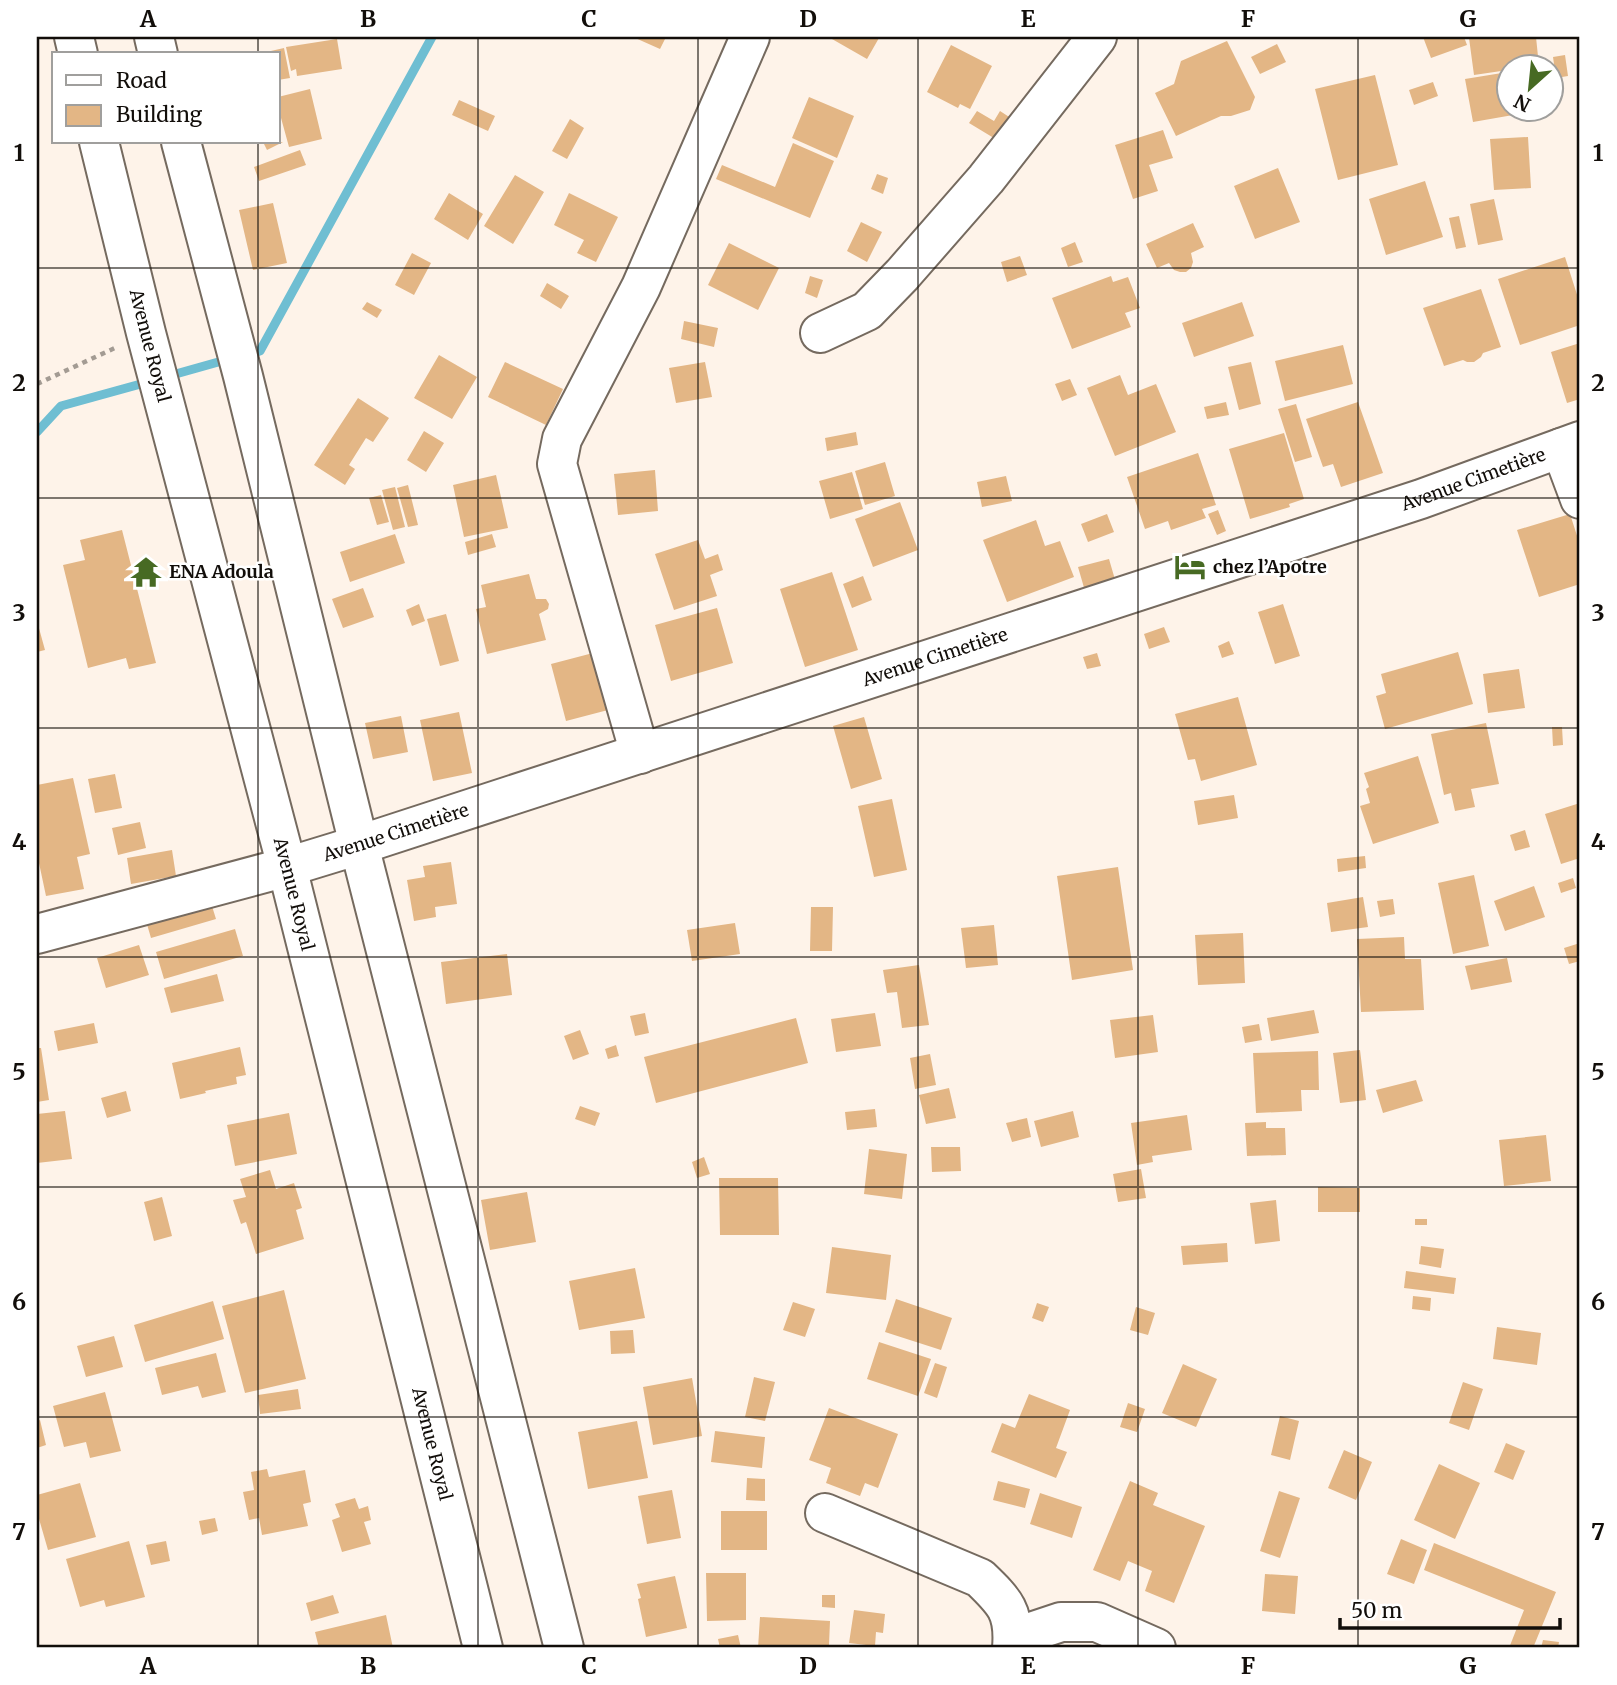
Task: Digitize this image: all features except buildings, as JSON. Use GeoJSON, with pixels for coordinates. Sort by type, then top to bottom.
{"type":"FeatureCollection","features":[{"type":"Feature","properties":{"kind":"street"},"geometry":{"type":"LineString","coordinates":[[640,754],[557,464],[562,439],[640,287],[750,37]]}},
{"type":"Feature","properties":{"kind":"street"},"geometry":{"type":"LineString","coordinates":[[820,333],[867,311],[902,275],[986,179],[1097,37]]}},
{"type":"Feature","properties":{"kind":"street","name":"Avenue Royal"},"geometry":{"type":"LineString","coordinates":[[99,144],[148,340],[287,867],[483,1648]]}},
{"type":"Feature","properties":{"kind":"street"},"geometry":{"type":"LineString","coordinates":[[182,144],[243,376],[359,845],[564,1648]]}},
{"type":"Feature","properties":{"kind":"street"},"geometry":{"type":"LineString","coordinates":[[1571,445],[1580,499]]}},
{"type":"Feature","properties":{"kind":"street","name":"Avenue Cimetière"},"geometry":{"type":"LineString","coordinates":[[37,934],[359,845],[1421,499],[1571,445]]}},
{"type":"Feature","properties":{"kind":"street"},"geometry":{"type":"LineString","coordinates":[[825,1513],[1156,1648]]}},
{"type":"Feature","properties":{"kind":"street"},"geometry":{"type":"LineString","coordinates":[[980,1578],[1007,1607],[1013,1628],[1014,1648]]}},
{"type":"Feature","properties":{"kind":"street"},"geometry":{"type":"LineString","coordinates":[[1014,1648],[1034,1631],[1061,1622],[1097,1622]]}},
{"type":"Feature","properties":{"kind":"path"},"geometry":{"type":"LineString","coordinates":[[37,384],[148,340]]}},
{"type":"Feature","properties":{"kind":"waterway"},"geometry":{"type":"LineString","coordinates":[[246,355],[260,351],[432,37]]}},
{"type":"Feature","properties":{"kind":"waterway"},"geometry":{"type":"LineString","coordinates":[[165,377],[229,359]]}},
{"type":"Feature","properties":{"kind":"waterway"},"geometry":{"type":"LineString","coordinates":[[37,432],[61,406],[148,382]]}},
{"type":"Feature","properties":{"kind":"place","name":"chez l’Apotre"},"geometry":{"type":"Point","coordinates":[1190,567]}},
{"type":"Feature","properties":{"kind":"place","name":"ENA Adoula"},"geometry":{"type":"Point","coordinates":[146,572]}}]}
